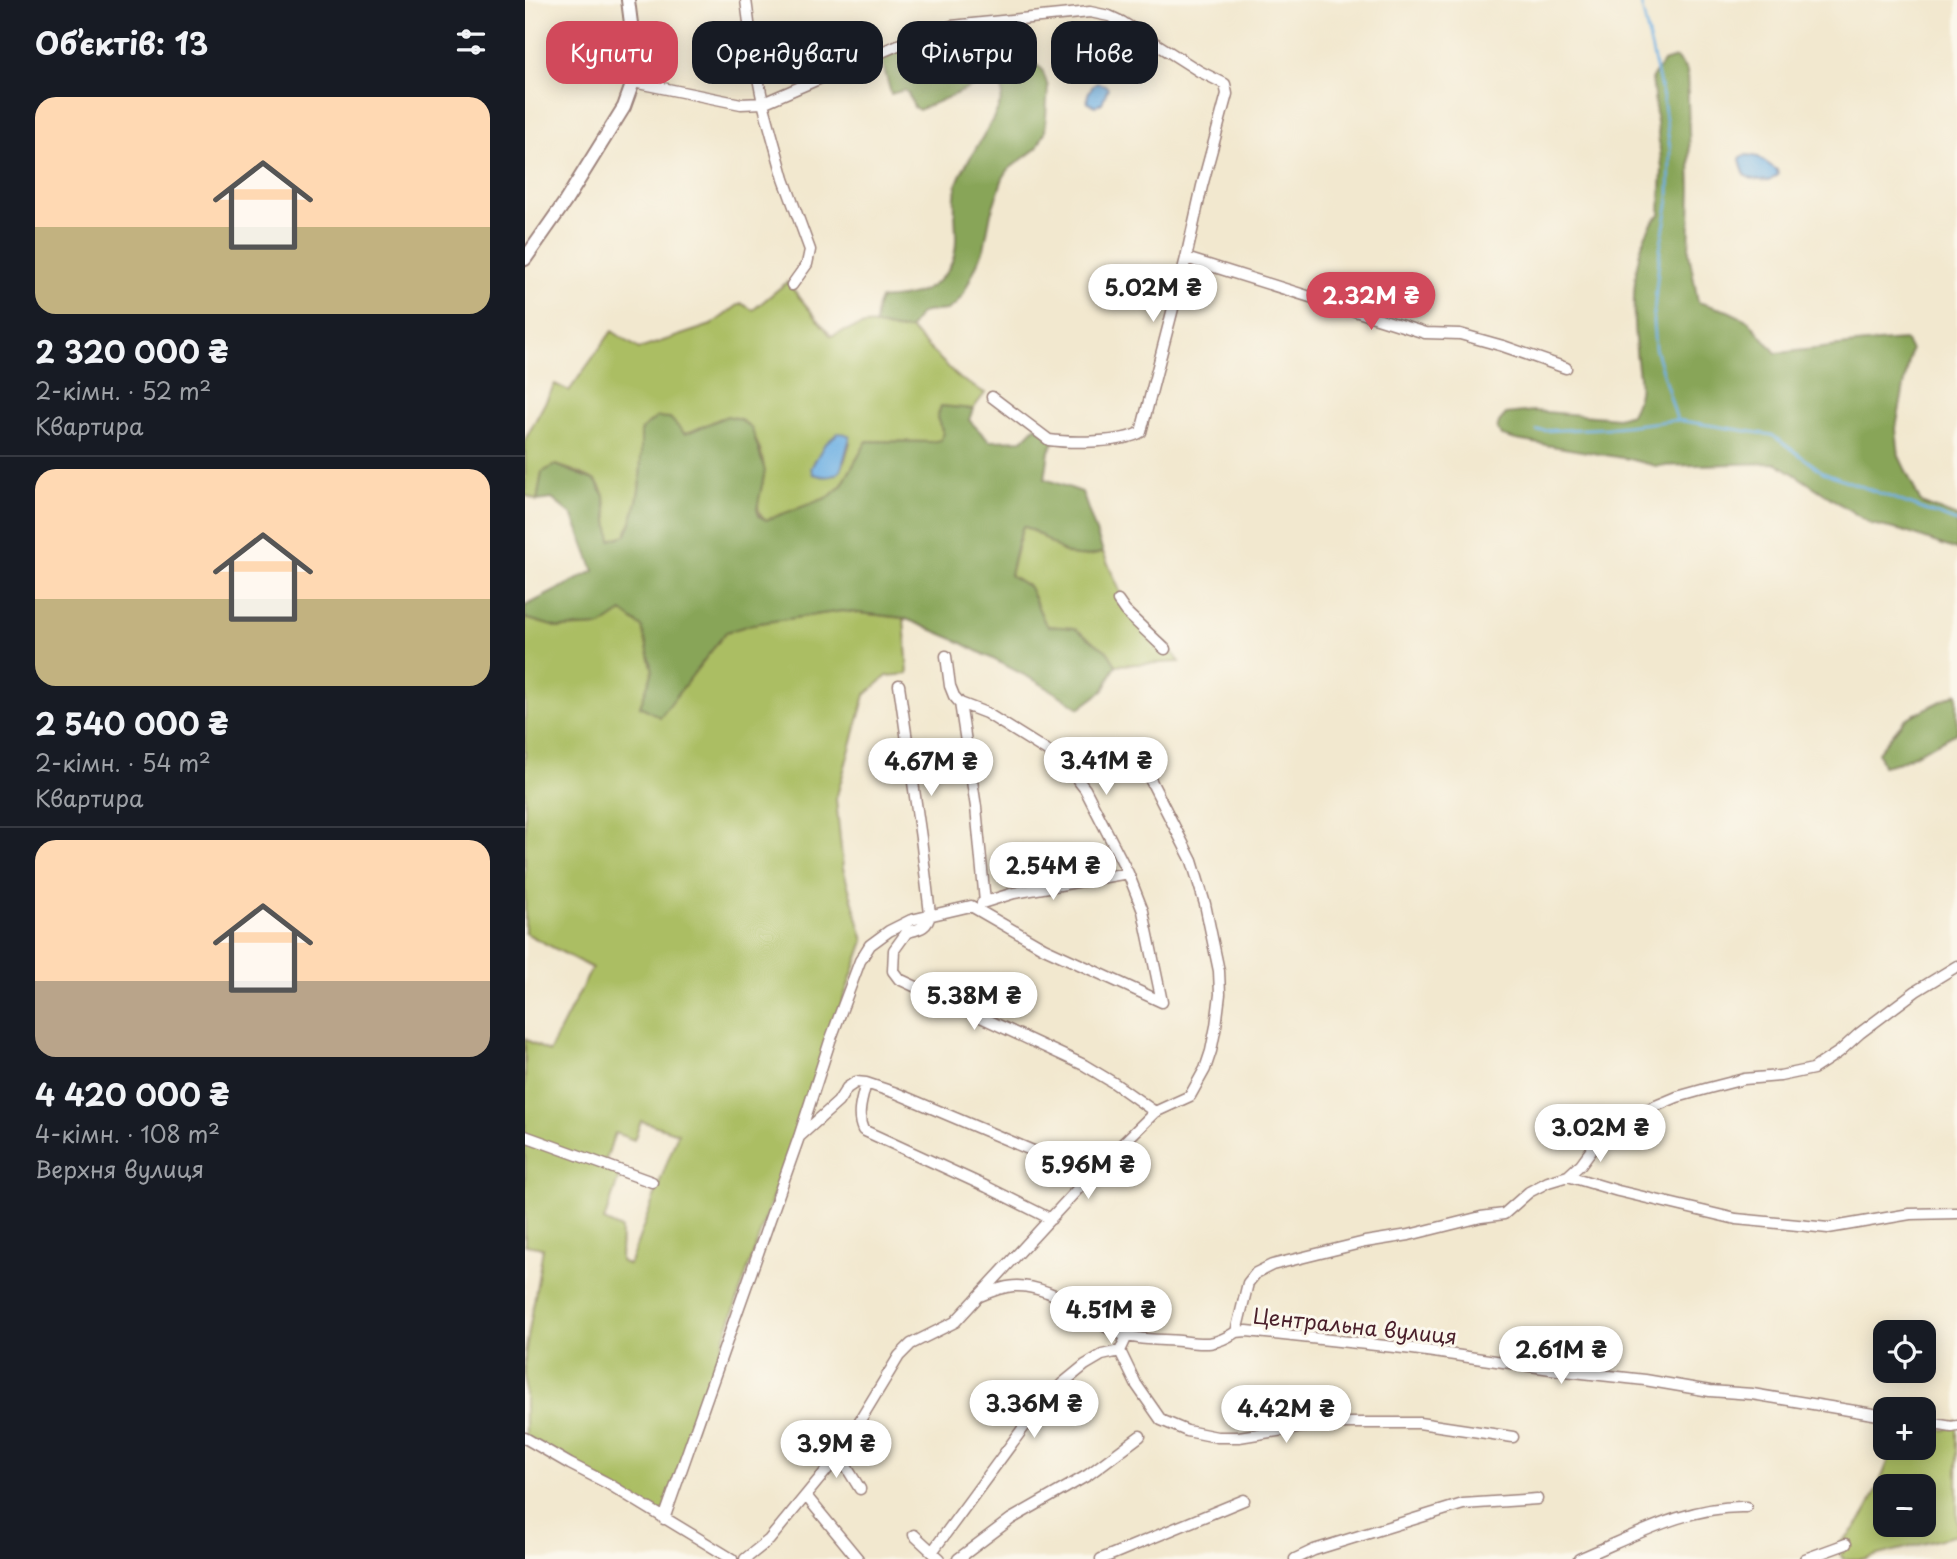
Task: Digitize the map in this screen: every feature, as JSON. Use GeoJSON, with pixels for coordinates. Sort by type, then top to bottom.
{"type":"FeatureCollection","features":[{"type":"Feature","properties":{"kind":"street"},"geometry":{"type":"LineString","coordinates":[[628,0],[631,21]]}},
{"type":"Feature","properties":{"kind":"street"},"geometry":{"type":"LineString","coordinates":[[747,0],[753,53],[763,103],[784,179],[810,250],[807,264],[792,285]]}},
{"type":"Feature","properties":{"kind":"street"},"geometry":{"type":"LineString","coordinates":[[643,84],[741,104],[763,103],[905,42],[952,26],[1090,12],[1122,22],[1199,71],[1225,84],[1227,90],[1141,432],[1133,437],[1117,439],[1060,442],[1049,440],[992,397]]}},
{"type":"Feature","properties":{"kind":"street"},"geometry":{"type":"LineString","coordinates":[[525,259],[565,202],[624,107],[632,84]]}},
{"type":"Feature","properties":{"kind":"street"},"geometry":{"type":"LineString","coordinates":[[1186,258],[1425,333],[1460,334],[1503,345],[1566,368]]}},
{"type":"Feature","properties":{"kind":"street"},"geometry":{"type":"LineString","coordinates":[[1118,601],[1165,649]]}},
{"type":"Feature","properties":{"kind":"street"},"geometry":{"type":"LineString","coordinates":[[946,656],[950,686],[960,703],[986,713],[1063,761],[1085,789],[1128,873],[1143,911],[1162,1002],[1044,948],[971,906]]}},
{"type":"Feature","properties":{"kind":"street"},"geometry":{"type":"LineString","coordinates":[[899,685],[930,914],[929,922],[923,929],[907,932],[894,950],[893,971],[899,979],[1084,1065],[1155,1112]]}},
{"type":"Feature","properties":{"kind":"street"},"geometry":{"type":"LineString","coordinates":[[960,703],[976,807],[985,902]]}},
{"type":"Feature","properties":{"kind":"street"},"geometry":{"type":"LineString","coordinates":[[745,1559],[769,1540],[839,1455],[899,1356],[911,1344],[955,1322],[1086,1180],[1155,1112],[1190,1096],[1197,1085],[1211,1051],[1220,994],[1219,971],[1205,904],[1192,861],[1147,773]]}},
{"type":"Feature","properties":{"kind":"street"},"geometry":{"type":"LineString","coordinates":[[664,1519],[799,1137],[830,1041],[860,961],[870,945],[911,920],[930,914],[971,906],[1014,893],[1128,873]]}},
{"type":"Feature","properties":{"kind":"street"},"geometry":{"type":"LineString","coordinates":[[980,1296],[1002,1287],[1019,1285],[1036,1288],[1066,1299],[1091,1318],[1127,1336],[1205,1344],[1222,1341],[1236,1332],[1248,1283],[1256,1273],[1272,1265],[1365,1242],[1504,1214],[1529,1192],[1568,1176],[1592,1149],[1618,1126],[1647,1110],[1677,1097],[1744,1079],[1801,1073],[1820,1065],[1916,991],[1957,966]]}},
{"type":"Feature","properties":{"kind":"street"},"geometry":{"type":"LineString","coordinates":[[799,1137],[838,1102],[847,1088],[856,1082],[866,1083],[1057,1161],[1086,1180]]}},
{"type":"Feature","properties":{"kind":"street"},"geometry":{"type":"LineString","coordinates":[[866,1083],[859,1110],[859,1122],[863,1130],[1051,1219]]}},
{"type":"Feature","properties":{"kind":"street"},"geometry":{"type":"LineString","coordinates":[[525,1136],[652,1182]]}},
{"type":"Feature","properties":{"kind":"street"},"geometry":{"type":"LineString","coordinates":[[1568,1176],[1618,1191],[1736,1219],[1828,1228],[1910,1214],[1957,1213]]}},
{"type":"Feature","properties":{"kind":"street","name":"Центральна вулиця"},"geometry":{"type":"LineString","coordinates":[[1236,1332],[1425,1350],[1710,1391],[1752,1394],[1873,1414]]}},
{"type":"Feature","properties":{"kind":"street"},"geometry":{"type":"LineString","coordinates":[[1120,1351],[1127,1336]]}},
{"type":"Feature","properties":{"kind":"street"},"geometry":{"type":"LineString","coordinates":[[1120,1351],[1136,1384],[1161,1420],[1187,1432],[1217,1437],[1239,1437],[1346,1423],[1419,1423],[1513,1437]]}},
{"type":"Feature","properties":{"kind":"street"},"geometry":{"type":"LineString","coordinates":[[914,1535],[936,1556],[1032,1416],[1085,1365],[1102,1355],[1120,1351]]}},
{"type":"Feature","properties":{"kind":"street"},"geometry":{"type":"LineString","coordinates":[[1936,1424],[1957,1426]]}},
{"type":"Feature","properties":{"kind":"street"},"geometry":{"type":"LineString","coordinates":[[958,1559],[1011,1519],[1088,1475],[1140,1436]]}},
{"type":"Feature","properties":{"kind":"street"},"geometry":{"type":"LineString","coordinates":[[525,1438],[607,1483],[732,1559]]}},
{"type":"Feature","properties":{"kind":"street"},"geometry":{"type":"LineString","coordinates":[[839,1455],[860,1489]]}},
{"type":"Feature","properties":{"kind":"street"},"geometry":{"type":"LineString","coordinates":[[807,1497],[858,1559]]}},
{"type":"Feature","properties":{"kind":"street"},"geometry":{"type":"LineString","coordinates":[[1295,1559],[1314,1550],[1463,1504],[1537,1499]]}},
{"type":"Feature","properties":{"kind":"street"},"geometry":{"type":"LineString","coordinates":[[1101,1559],[1244,1500]]}},
{"type":"Feature","properties":{"kind":"street"},"geometry":{"type":"LineString","coordinates":[[1579,1559],[1660,1525],[1708,1509],[1747,1507]]}},
{"type":"Feature","properties":{"kind":"street"},"geometry":{"type":"LineString","coordinates":[[1805,1559],[1846,1544]]}},
{"type":"Feature","properties":{"kind":"green space"},"geometry":{"type":"Polygon","coordinates":[[[897,50],[897,84],[979,84],[919,110],[914,107],[904,90],[891,94],[883,55],[897,50]]]}},
{"type":"Feature","properties":{"kind":"green space"},"geometry":{"type":"Polygon","coordinates":[[[1676,58],[1687,71],[1691,190],[1689,253],[1698,302],[1749,321],[1776,353],[1905,340],[1911,350],[1896,428],[1899,456],[1921,503],[1957,517],[1957,550],[1903,531],[1871,524],[1777,463],[1656,466],[1516,440],[1502,436],[1497,429],[1506,414],[1533,411],[1618,418],[1631,414],[1638,397],[1639,383],[1634,317],[1635,278],[1643,242],[1650,226],[1660,214],[1662,169],[1652,78],[1663,62],[1676,58]]]}},
{"type":"Feature","properties":{"kind":"green space"},"geometry":{"type":"Polygon","coordinates":[[[1037,65],[1042,69],[1048,87],[1045,132],[1037,148],[1009,169],[1003,178],[991,213],[984,249],[963,295],[947,310],[925,312],[918,316],[910,329],[875,325],[880,299],[907,296],[922,291],[937,282],[951,264],[956,239],[956,188],[999,107],[1002,97],[998,84],[1037,84],[1037,65]]]}},
{"type":"Feature","properties":{"kind":"green space"},"geometry":{"type":"Polygon","coordinates":[[[787,282],[831,336],[871,324],[910,329],[959,378],[985,393],[973,409],[941,406],[937,418],[943,432],[941,440],[867,441],[842,485],[829,497],[766,521],[761,516],[758,504],[764,477],[760,450],[749,428],[739,419],[732,417],[718,419],[684,434],[641,430],[638,495],[626,535],[610,540],[607,507],[602,491],[594,480],[580,473],[556,465],[542,473],[537,501],[525,495],[525,440],[555,384],[569,391],[612,331],[639,349],[711,325],[741,303],[753,310],[787,282]],[[850,443],[815,460],[812,468],[813,474],[843,466],[850,443]]]}},
{"type":"Feature","properties":{"kind":"green space"},"geometry":{"type":"Polygon","coordinates":[[[941,406],[973,409],[969,420],[989,441],[1022,440],[1036,426],[1055,440],[1049,451],[1045,479],[1082,492],[1103,552],[1089,556],[1068,554],[1023,526],[1010,575],[1029,587],[1048,626],[1074,628],[1107,651],[1116,665],[1104,690],[1080,708],[1036,681],[956,640],[904,618],[842,611],[753,624],[726,632],[660,717],[640,706],[653,671],[642,627],[622,612],[601,626],[559,628],[525,618],[525,606],[594,571],[573,516],[552,499],[537,501],[542,472],[556,465],[596,481],[604,496],[611,540],[626,535],[636,508],[641,471],[641,430],[657,417],[670,418],[685,434],[727,416],[740,419],[752,429],[765,471],[757,509],[759,516],[766,520],[829,497],[842,485],[867,441],[941,440],[943,432],[937,418],[941,406]]]}},
{"type":"Feature","properties":{"kind":"green space"},"geometry":{"type":"Polygon","coordinates":[[[1023,526],[1068,554],[1089,556],[1103,552],[1125,603],[1166,643],[1180,662],[1116,665],[1107,651],[1074,629],[1048,626],[1029,587],[1010,575],[1023,526]]]}},
{"type":"Feature","properties":{"kind":"green space"},"geometry":{"type":"Polygon","coordinates":[[[622,611],[642,626],[653,671],[640,706],[660,716],[726,632],[753,624],[842,611],[904,618],[908,674],[887,676],[865,695],[836,799],[843,868],[864,941],[663,1518],[525,1436],[525,1355],[543,1248],[525,1245],[525,1039],[549,1052],[592,968],[525,933],[525,618],[559,628],[600,626],[622,611]],[[641,1121],[634,1140],[615,1133],[605,1162],[622,1168],[604,1221],[621,1229],[620,1261],[629,1265],[678,1133],[641,1121]]]}},
{"type":"Feature","properties":{"kind":"green space"},"geometry":{"type":"Polygon","coordinates":[[[1957,693],[1957,733],[1900,762],[1883,766],[1878,752],[1905,719],[1957,693]]]}},
{"type":"Feature","properties":{"kind":"green space"},"geometry":{"type":"Polygon","coordinates":[[[1957,1421],[1957,1535],[1863,1559],[1843,1559],[1837,1545],[1856,1526],[1873,1497],[1873,1537],[1936,1537],[1936,1474],[1883,1474],[1889,1460],[1936,1460],[1936,1429],[1946,1430],[1957,1421]]]}},
{"type":"Feature","properties":{"kind":"water"},"geometry":{"type":"Polygon","coordinates":[[[1096,84],[1108,88],[1102,103],[1095,106],[1088,103],[1091,89],[1096,84]]]}},
{"type":"Feature","properties":{"kind":"water"},"geometry":{"type":"Polygon","coordinates":[[[1748,155],[1758,157],[1777,170],[1778,175],[1769,181],[1748,178],[1740,159],[1748,155]]]}},
{"type":"Feature","properties":{"kind":"water"},"geometry":{"type":"Polygon","coordinates":[[[838,433],[850,437],[841,470],[831,476],[813,474],[811,468],[824,445],[838,433]]]}},
{"type":"Feature","properties":{"kind":"waterway"},"geometry":{"type":"LineString","coordinates":[[1640,0],[1663,98],[1670,149],[1669,200],[1660,249],[1653,322],[1655,348],[1677,420]]}},
{"type":"Feature","properties":{"kind":"waterway"},"geometry":{"type":"LineString","coordinates":[[1537,431],[1607,428],[1677,420],[1772,435],[1823,472],[1957,522]]}}]}
